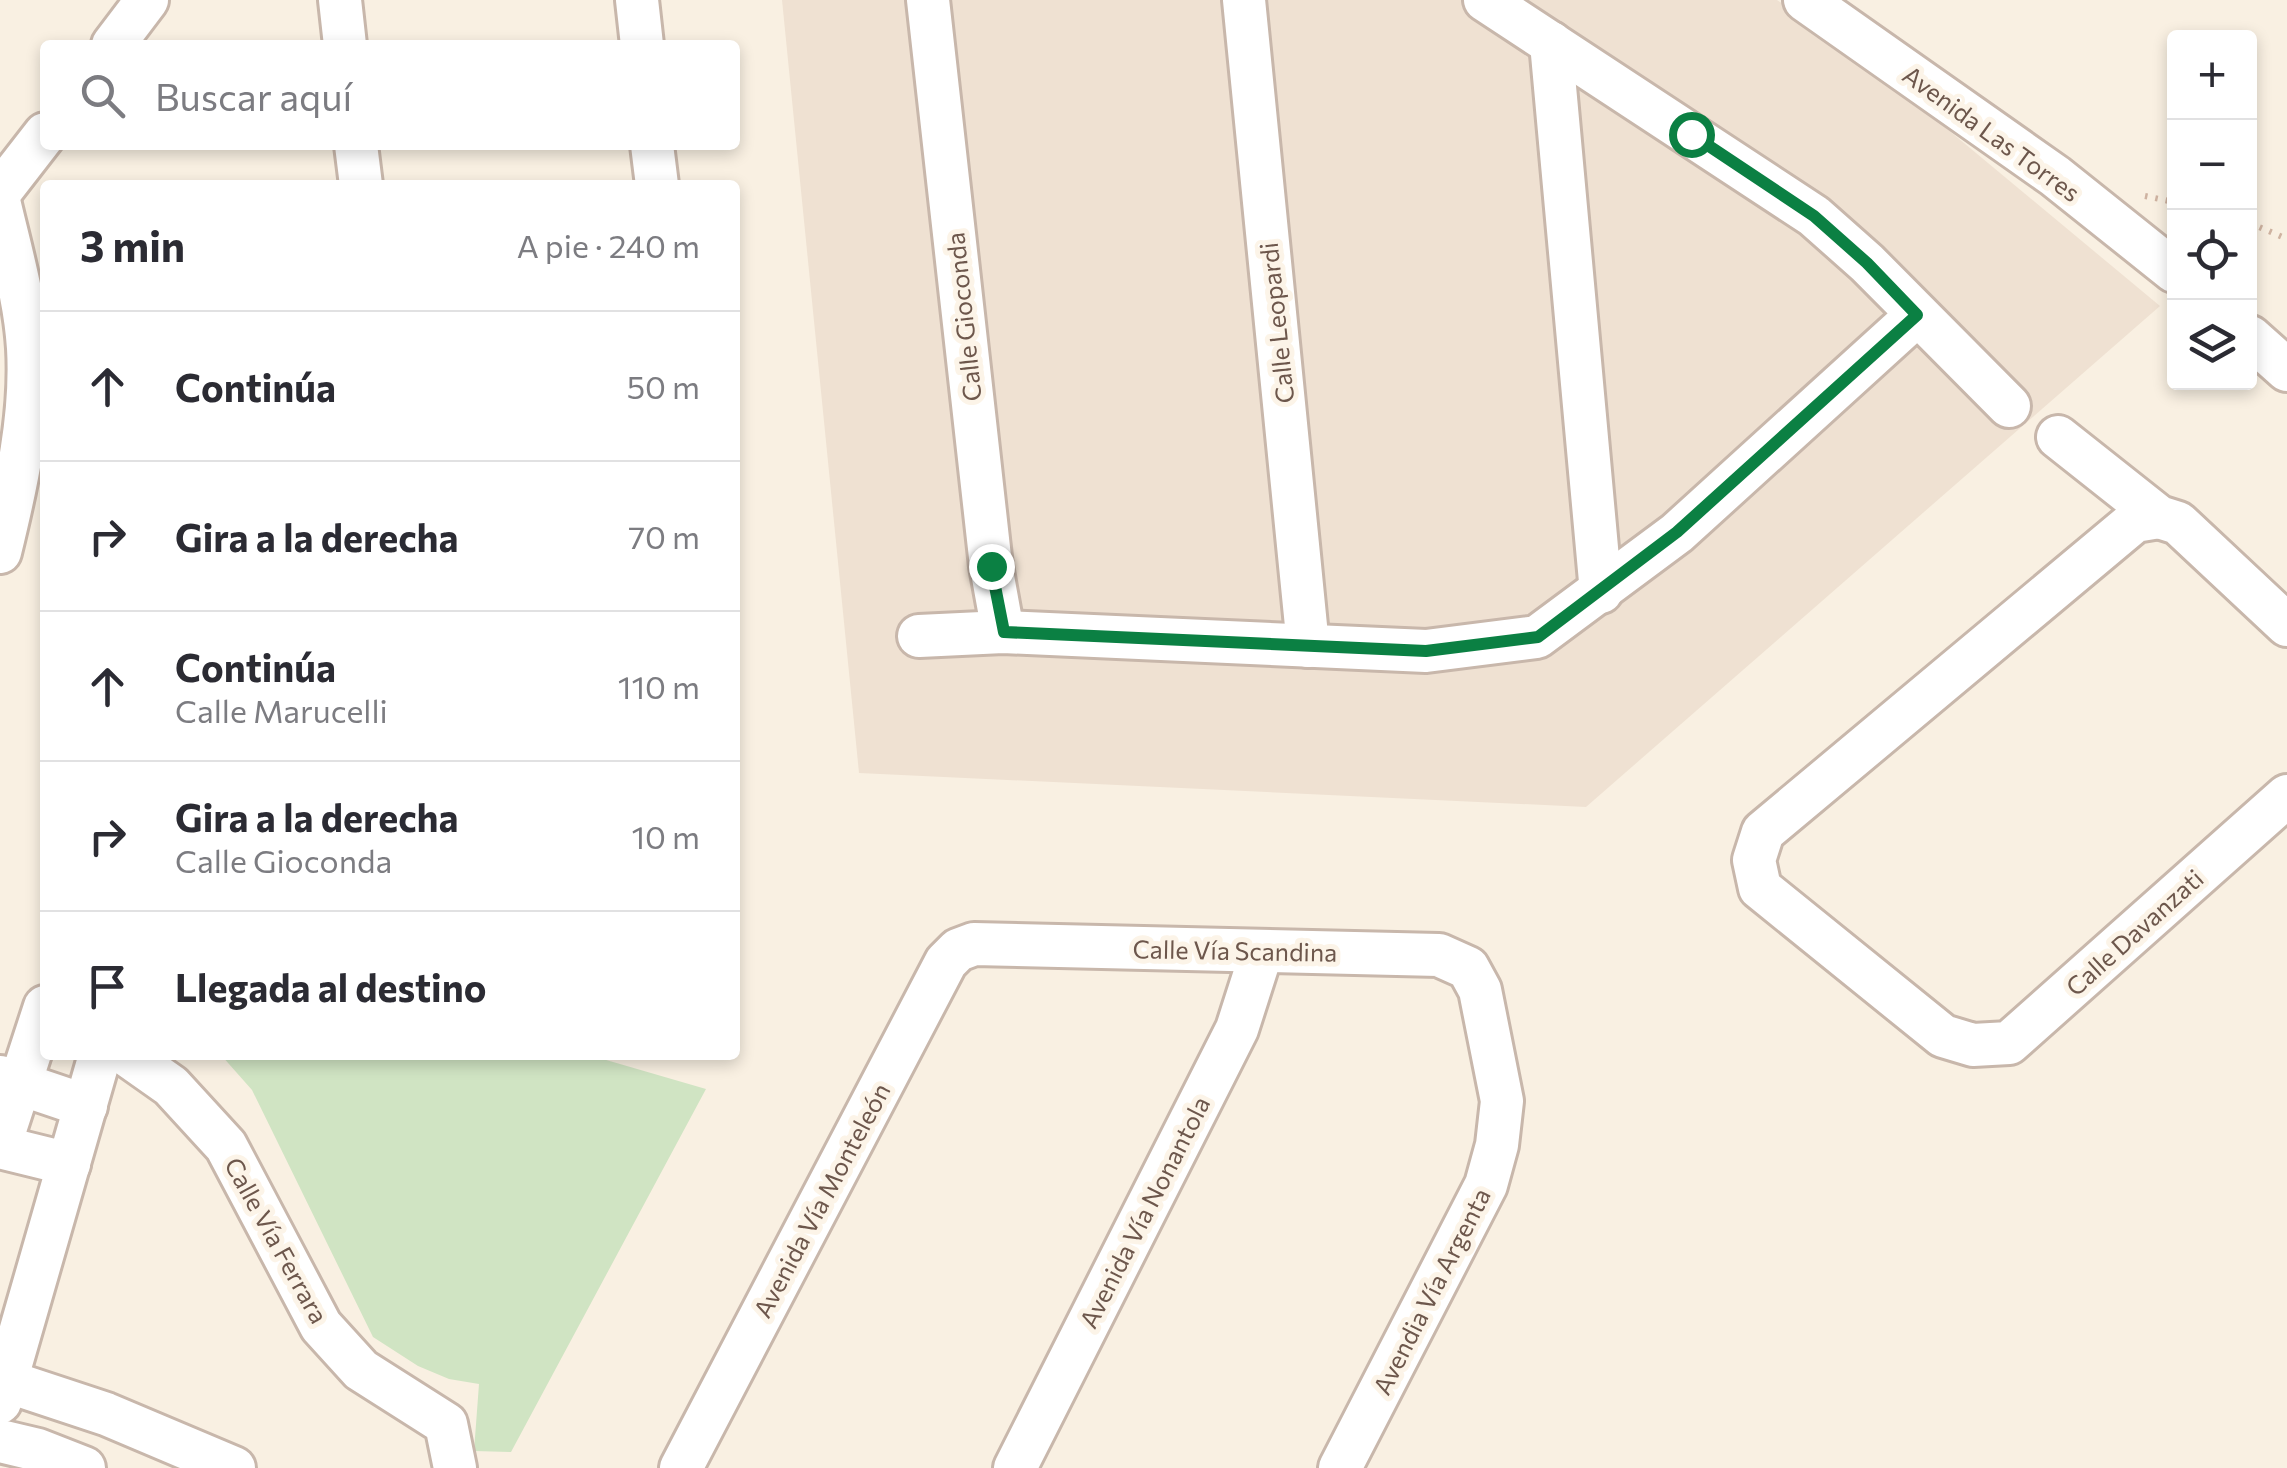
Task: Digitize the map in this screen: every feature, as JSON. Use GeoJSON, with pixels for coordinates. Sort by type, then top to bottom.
{"type":"FeatureCollection","features":[{"type":"Feature","properties":{"kind":"street"},"geometry":{"type":"LineString","coordinates":[[117,40],[147,0]]}},
{"type":"Feature","properties":{"kind":"street"},"geometry":{"type":"LineString","coordinates":[[340,0],[345,40]]}},
{"type":"Feature","properties":{"kind":"street"},"geometry":{"type":"LineString","coordinates":[[637,0],[641,40]]}},
{"type":"Feature","properties":{"kind":"street","name":"Calle Gioconda"},"geometry":{"type":"LineString","coordinates":[[928,0],[991,566],[1004,632]]}},
{"type":"Feature","properties":{"kind":"street","name":"Calle Leopardi"},"geometry":{"type":"LineString","coordinates":[[1244,0],[1308,646]]}},
{"type":"Feature","properties":{"kind":"street"},"geometry":{"type":"LineString","coordinates":[[1485,0],[1814,216],[1867,263],[2009,406]]}},
{"type":"Feature","properties":{"kind":"street","name":"Avenida Las Torres"},"geometry":{"type":"LineString","coordinates":[[1805,0],[2056,176],[2167,265]]}},
{"type":"Feature","properties":{"kind":"street"},"geometry":{"type":"LineString","coordinates":[[1551,43],[1601,592]]}},
{"type":"Feature","properties":{"kind":"street"},"geometry":{"type":"LineString","coordinates":[[0,192],[40,140]]}},
{"type":"Feature","properties":{"kind":"street"},"geometry":{"type":"LineString","coordinates":[[357,150],[360,180]]}},
{"type":"Feature","properties":{"kind":"street"},"geometry":{"type":"LineString","coordinates":[[652,150],[656,180]]}},
{"type":"Feature","properties":{"kind":"street"},"geometry":{"type":"LineString","coordinates":[[0,205],[18,278],[28,349],[30,490],[0,552]]}},
{"type":"Feature","properties":{"kind":"street"},"geometry":{"type":"LineString","coordinates":[[920,636],[1004,632],[1426,651],[1538,637],[1677,532],[1917,315]]}},
{"type":"Feature","properties":{"kind":"street"},"geometry":{"type":"LineString","coordinates":[[2257,342],[2287,370]]}},
{"type":"Feature","properties":{"kind":"street"},"geometry":{"type":"LineString","coordinates":[[2058,436],[2158,517],[2178,524],[2287,625]]}},
{"type":"Feature","properties":{"kind":"street","name":"Calle Davanzati"},"geometry":{"type":"LineString","coordinates":[[2158,517],[2135,520],[1763,832],[1754,860],[1760,888],[1943,1036],[1973,1046],[2009,1043],[2287,796]]}},
{"type":"Feature","properties":{"kind":"street","name":"Calle Vía Scandina"},"geometry":{"type":"LineString","coordinates":[[974,944],[1439,955],[1468,968],[1480,990]]}},
{"type":"Feature","properties":{"kind":"street","name":"Avenida Vía Monteleón"},"geometry":{"type":"LineString","coordinates":[[681,1468],[946,962],[958,950],[974,944]]}},
{"type":"Feature","properties":{"kind":"street","name":"Avenida Vía Nonantola"},"geometry":{"type":"LineString","coordinates":[[1015,1468],[1237,1029],[1262,951]]}},
{"type":"Feature","properties":{"kind":"street","name":"Avendia Vía Argenta"},"geometry":{"type":"LineString","coordinates":[[1340,1468],[1486,1185],[1497,1145],[1502,1102],[1480,990]]}},
{"type":"Feature","properties":{"kind":"street"},"geometry":{"type":"LineString","coordinates":[[40,1017],[9,1080],[0,1146],[69,1164]]}},
{"type":"Feature","properties":{"kind":"street"},"geometry":{"type":"LineString","coordinates":[[99,1060],[2,1387],[106,1414],[234,1468]]}},
{"type":"Feature","properties":{"kind":"street","name":"Calle Vía Ferrara"},"geometry":{"type":"LineString","coordinates":[[134,1060],[172,1086],[226,1146],[321,1326],[361,1370],[446,1424],[455,1468]]}},
{"type":"Feature","properties":{"kind":"street"},"geometry":{"type":"LineString","coordinates":[[9,1080],[86,1106]]}},
{"type":"Feature","properties":{"kind":"street"},"geometry":{"type":"LineString","coordinates":[[0,1440],[84,1468]]}},
{"type":"Feature","properties":{"kind":"path"},"geometry":{"type":"LineString","coordinates":[[2257,225],[2287,239]]}},
{"type":"Feature","properties":{"kind":"shaded area"},"geometry":{"type":"Polygon","coordinates":[[[782,0],[1777,0],[1845,44],[2160,306],[1586,807],[859,773],[782,0]]]}},
{"type":"Feature","properties":{"kind":"green space"},"geometry":{"type":"Polygon","coordinates":[[[225,1060],[606,1060],[706,1089],[511,1452],[474,1451],[479,1384],[449,1379],[418,1366],[373,1337],[252,1090],[225,1060]]]}},
{"type":"Feature","properties":{"kind":"route"},"geometry":{"type":"LineString","coordinates":[[991,566],[1004,632],[1426,651],[1538,637],[1677,532],[1917,315],[1814,216],[1691,134]]}}]}
